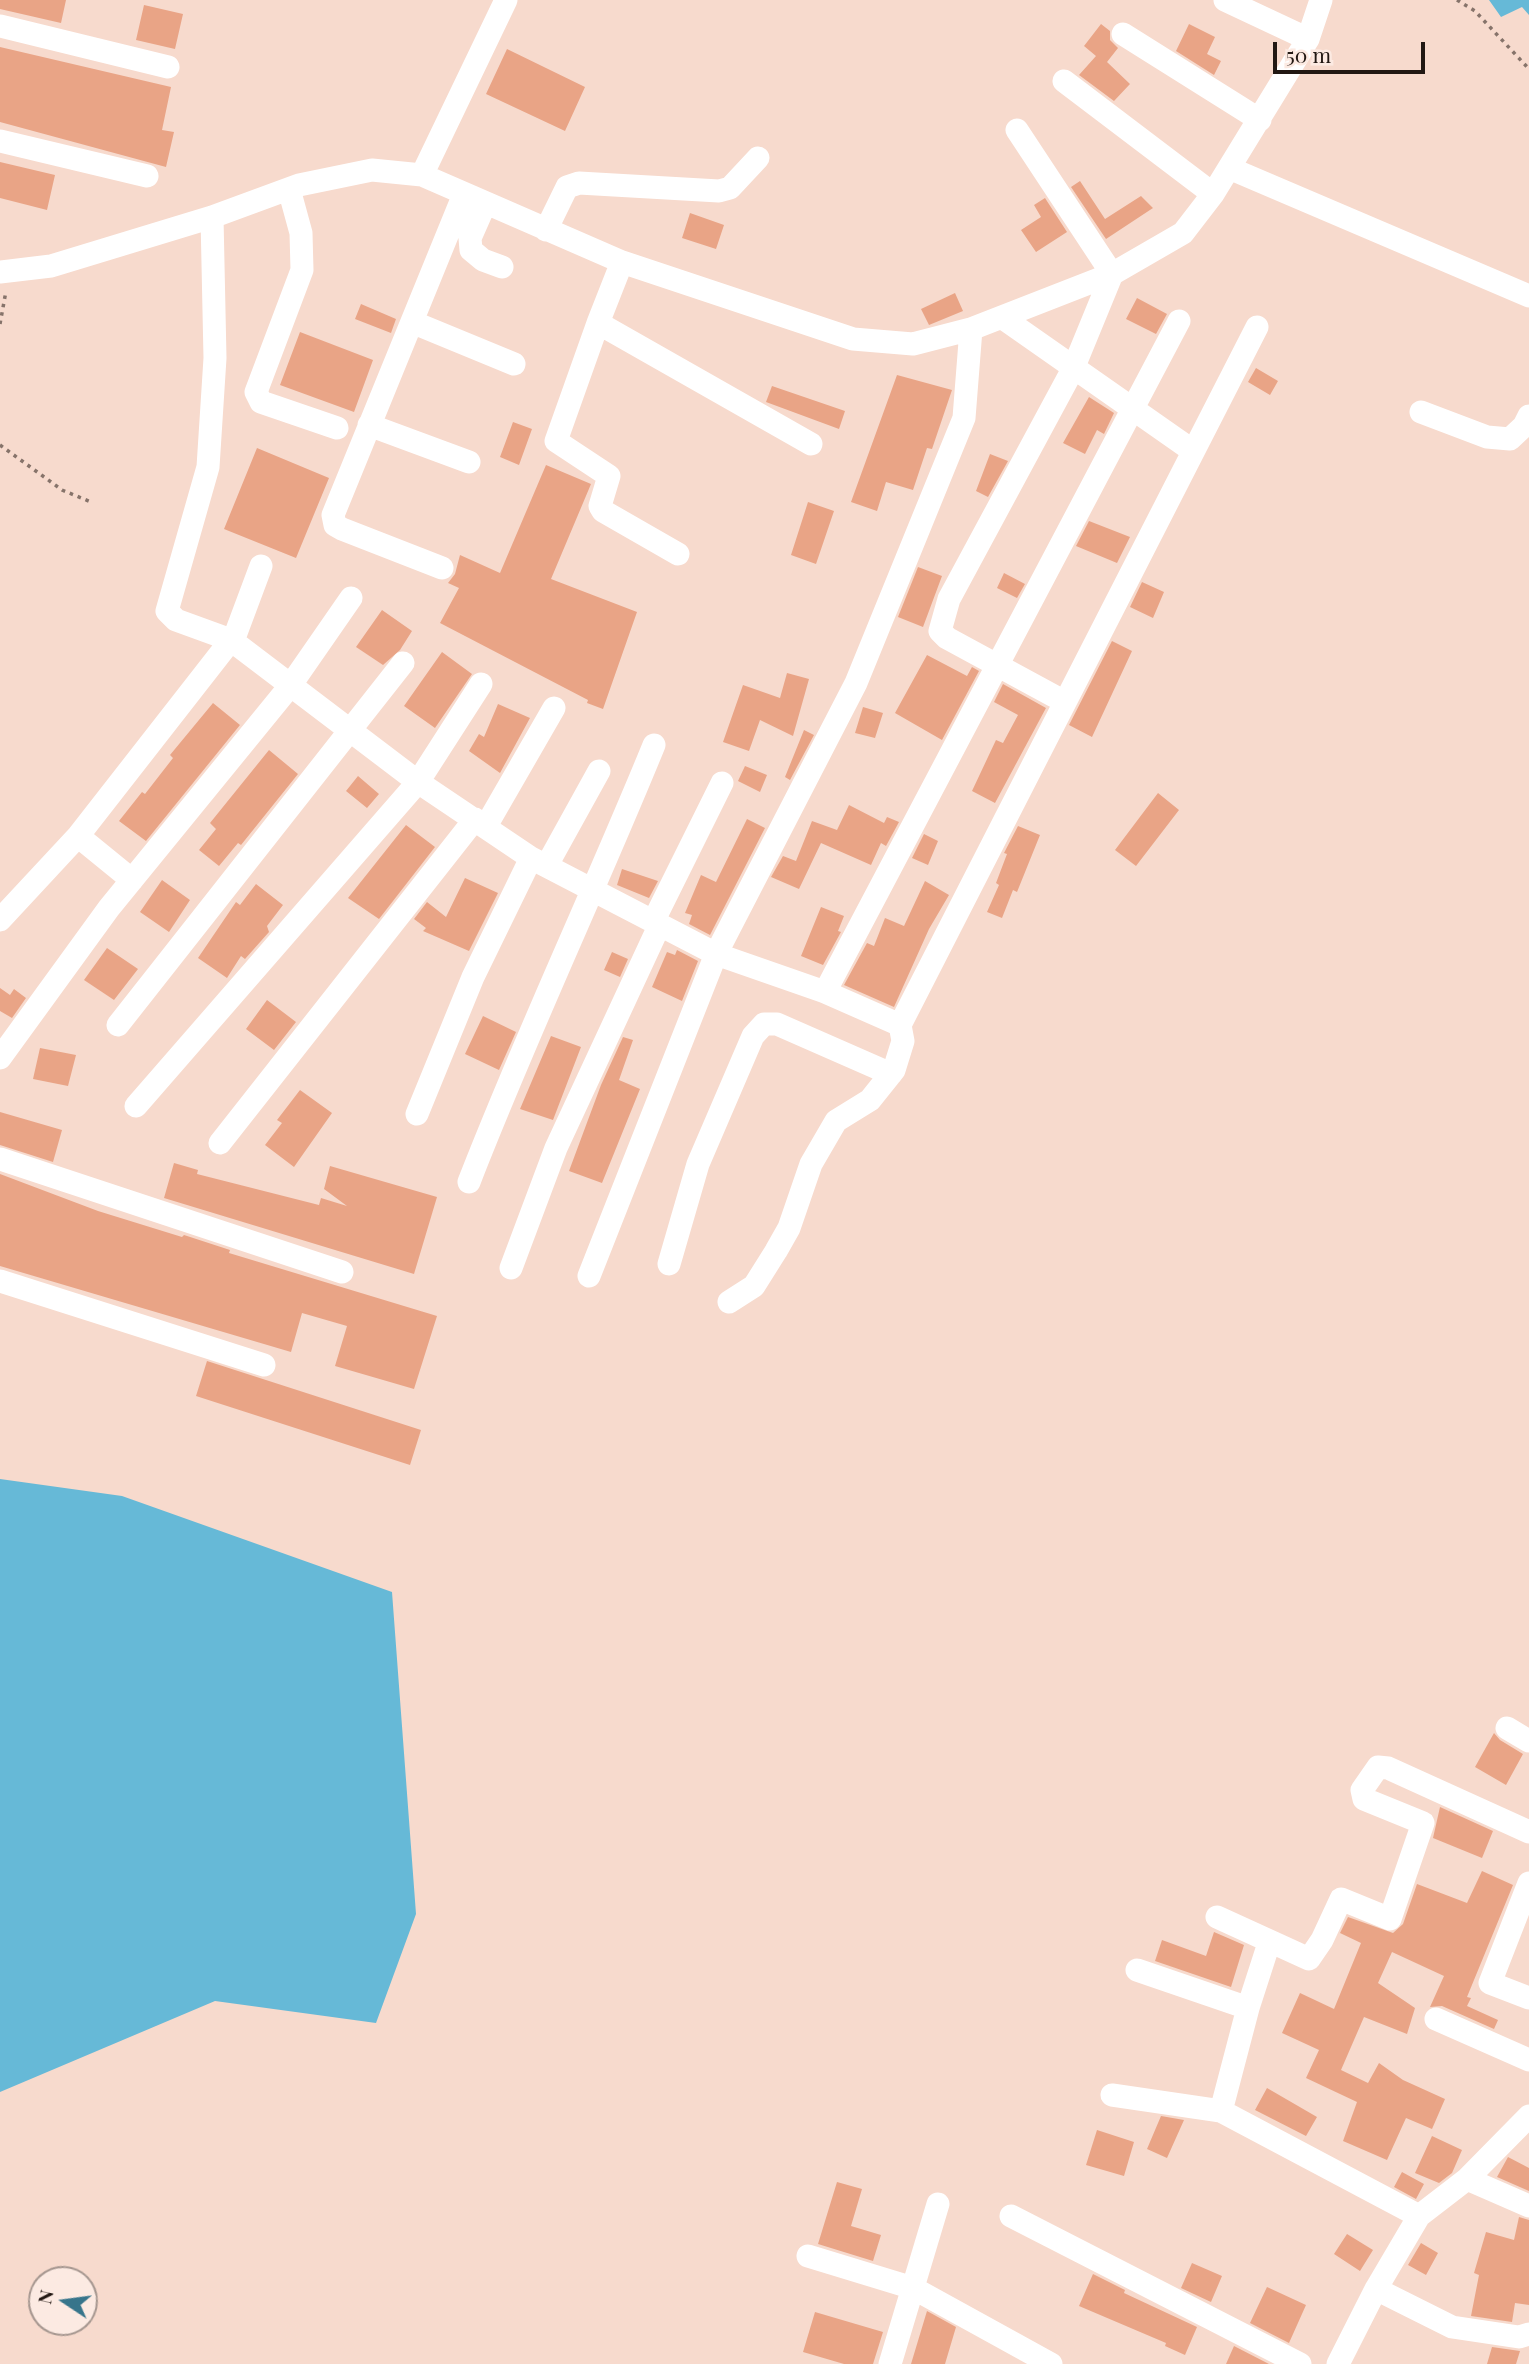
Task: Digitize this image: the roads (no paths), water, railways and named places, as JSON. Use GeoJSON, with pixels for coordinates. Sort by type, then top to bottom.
{"type":"FeatureCollection","features":[{"type":"Feature","properties":{"kind":"street"},"geometry":{"type":"LineString","coordinates":[[422,175],[506,0]]}},
{"type":"Feature","properties":{"kind":"street"},"geometry":{"type":"LineString","coordinates":[[1225,0],[1308,39]]}},
{"type":"Feature","properties":{"kind":"street"},"geometry":{"type":"LineString","coordinates":[[5,272],[51,266],[212,217],[289,190],[372,170],[422,175],[622,262],[853,340],[913,344],[1003,318],[1112,274],[1183,233],[1230,168],[1308,39],[1321,0]]}},
{"type":"Feature","properties":{"kind":"street"},"geometry":{"type":"LineString","coordinates":[[0,26],[168,67]]}},
{"type":"Feature","properties":{"kind":"street"},"geometry":{"type":"LineString","coordinates":[[1123,34],[1260,120]]}},
{"type":"Feature","properties":{"kind":"street"},"geometry":{"type":"LineString","coordinates":[[1064,81],[1213,194]]}},
{"type":"Feature","properties":{"kind":"street"},"geometry":{"type":"LineString","coordinates":[[1017,130],[1112,274]]}},
{"type":"Feature","properties":{"kind":"street"},"geometry":{"type":"LineString","coordinates":[[0,141],[147,176]]}},
{"type":"Feature","properties":{"kind":"street"},"geometry":{"type":"LineString","coordinates":[[546,230],[567,187],[579,183],[719,191],[730,188],[758,158]]}},
{"type":"Feature","properties":{"kind":"street"},"geometry":{"type":"LineString","coordinates":[[1230,168],[1529,296]]}},
{"type":"Feature","properties":{"kind":"street"},"geometry":{"type":"LineString","coordinates":[[289,190],[301,233],[302,270],[256,392],[261,402],[337,428]]}},
{"type":"Feature","properties":{"kind":"street"},"geometry":{"type":"LineString","coordinates":[[475,199],[471,250],[483,260],[502,267]]}},
{"type":"Feature","properties":{"kind":"street"},"geometry":{"type":"LineString","coordinates":[[442,568],[335,525],[333,515],[412,323],[475,199]]}},
{"type":"Feature","properties":{"kind":"street"},"geometry":{"type":"LineString","coordinates":[[212,217],[215,358],[208,467],[167,611],[176,620],[232,640],[418,782],[539,862],[716,954],[825,992],[900,1025]]}},
{"type":"Feature","properties":{"kind":"street"},"geometry":{"type":"LineString","coordinates":[[622,262],[556,441],[609,476],[600,506],[603,511],[678,554]]}},
{"type":"Feature","properties":{"kind":"street"},"geometry":{"type":"LineString","coordinates":[[1065,702],[947,638],[940,631],[941,621],[948,599],[1073,369],[1112,274]]}},
{"type":"Feature","properties":{"kind":"street"},"geometry":{"type":"LineString","coordinates":[[1003,318],[1193,452]]}},
{"type":"Feature","properties":{"kind":"street"},"geometry":{"type":"LineString","coordinates":[[825,992],[1179,321]]}},
{"type":"Feature","properties":{"kind":"street"},"geometry":{"type":"LineString","coordinates":[[412,323],[514,364]]}},
{"type":"Feature","properties":{"kind":"street"},"geometry":{"type":"LineString","coordinates":[[598,323],[811,444]]}},
{"type":"Feature","properties":{"kind":"street"},"geometry":{"type":"LineString","coordinates":[[729,1302],[754,1286],[776,1251],[789,1228],[811,1164],[836,1121],[870,1100],[891,1074],[903,1041],[900,1025],[1257,327]]}},
{"type":"Feature","properties":{"kind":"street"},"geometry":{"type":"LineString","coordinates":[[589,1276],[716,954],[856,683],[964,418],[971,329]]}},
{"type":"Feature","properties":{"kind":"street"},"geometry":{"type":"LineString","coordinates":[[1421,412],[1487,437],[1510,439],[1524,426],[1529,416]]}},
{"type":"Feature","properties":{"kind":"street"},"geometry":{"type":"LineString","coordinates":[[369,425],[470,462]]}},
{"type":"Feature","properties":{"kind":"street"},"geometry":{"type":"LineString","coordinates":[[0,920],[78,836],[232,640],[261,566]]}},
{"type":"Feature","properties":{"kind":"street"},"geometry":{"type":"LineString","coordinates":[[0,1058],[132,880],[290,686],[351,598]]}},
{"type":"Feature","properties":{"kind":"street"},"geometry":{"type":"LineString","coordinates":[[118,1025],[403,663]]}},
{"type":"Feature","properties":{"kind":"street"},"geometry":{"type":"LineString","coordinates":[[136,1106],[418,782],[481,684]]}},
{"type":"Feature","properties":{"kind":"street"},"geometry":{"type":"LineString","coordinates":[[220,1143],[481,822],[554,708]]}},
{"type":"Feature","properties":{"kind":"street"},"geometry":{"type":"LineString","coordinates":[[469,1182],[514,1066],[595,890],[654,745]]}},
{"type":"Feature","properties":{"kind":"street"},"geometry":{"type":"LineString","coordinates":[[417,1114],[473,977],[539,862],[599,771]]}},
{"type":"Feature","properties":{"kind":"street"},"geometry":{"type":"LineString","coordinates":[[511,1268],[556,1148],[722,783]]}},
{"type":"Feature","properties":{"kind":"street"},"geometry":{"type":"LineString","coordinates":[[78,836],[132,880]]}},
{"type":"Feature","properties":{"kind":"street"},"geometry":{"type":"LineString","coordinates":[[669,1264],[698,1164],[753,1036],[764,1024],[777,1024],[891,1074]]}},
{"type":"Feature","properties":{"kind":"street"},"geometry":{"type":"LineString","coordinates":[[0,1159],[342,1272]]}},
{"type":"Feature","properties":{"kind":"street"},"geometry":{"type":"LineString","coordinates":[[0,1281],[264,1365]]}},
{"type":"Feature","properties":{"kind":"street"},"geometry":{"type":"LineString","coordinates":[[1507,1728],[1529,1741]]}},
{"type":"Feature","properties":{"kind":"street"},"geometry":{"type":"LineString","coordinates":[[1217,1917],[1309,1959],[1322,1940],[1341,1899],[1390,1919],[1423,1824],[1364,1799],[1362,1790],[1378,1767],[1388,1768],[1529,1832]]}},
{"type":"Feature","properties":{"kind":"street"},"geometry":{"type":"LineString","coordinates":[[1529,1883],[1490,1983],[1529,1998]]}},
{"type":"Feature","properties":{"kind":"street"},"geometry":{"type":"LineString","coordinates":[[1221,2111],[1248,2008],[1269,1943]]}},
{"type":"Feature","properties":{"kind":"street"},"geometry":{"type":"LineString","coordinates":[[1137,1970],[1248,2008]]}},
{"type":"Feature","properties":{"kind":"street"},"geometry":{"type":"LineString","coordinates":[[1436,2019],[1529,2060]]}},
{"type":"Feature","properties":{"kind":"street"},"geometry":{"type":"LineString","coordinates":[[1112,2095],[1221,2111],[1419,2216]]}},
{"type":"Feature","properties":{"kind":"street"},"geometry":{"type":"LineString","coordinates":[[1338,2364],[1376,2289],[1419,2216],[1467,2179],[1529,2116]]}},
{"type":"Feature","properties":{"kind":"street"},"geometry":{"type":"LineString","coordinates":[[1467,2179],[1529,2206]]}},
{"type":"Feature","properties":{"kind":"street"},"geometry":{"type":"LineString","coordinates":[[890,2364],[939,2204]]}},
{"type":"Feature","properties":{"kind":"street"},"geometry":{"type":"LineString","coordinates":[[1011,2216],[1300,2364]]}},
{"type":"Feature","properties":{"kind":"street"},"geometry":{"type":"LineString","coordinates":[[808,2256],[912,2288],[1051,2364]]}},
{"type":"Feature","properties":{"kind":"street"},"geometry":{"type":"LineString","coordinates":[[1376,2289],[1452,2327],[1519,2337],[1529,2334]]}},
{"type":"Feature","properties":{"kind":"water"},"geometry":{"type":"Polygon","coordinates":[[[1489,0],[1529,0],[1529,15],[1522,7],[1501,17],[1489,0]]]}},
{"type":"Feature","properties":{"kind":"water"},"geometry":{"type":"Polygon","coordinates":[[[0,1479],[122,1496],[392,1592],[416,1914],[376,2023],[215,2001],[0,2092],[0,1479]]]}}]}
